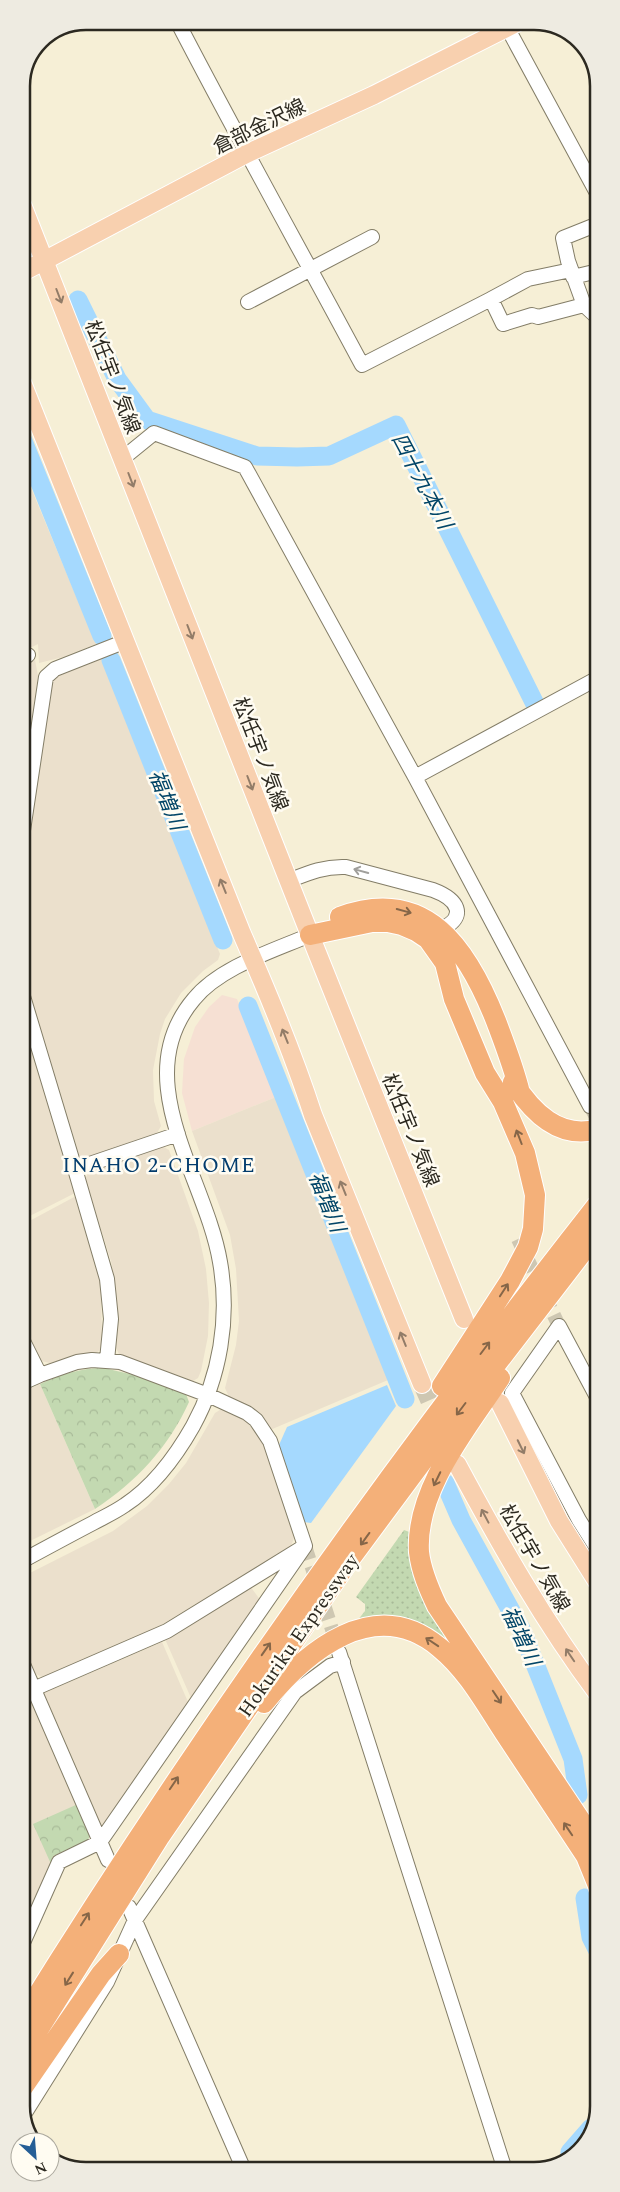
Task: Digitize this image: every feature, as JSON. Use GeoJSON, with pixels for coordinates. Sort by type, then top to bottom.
{"type":"FeatureCollection","features":[{"type":"Feature","properties":{"kind":"highway"},"geometry":{"type":"LineString","coordinates":[[310,936],[332,920],[368,909],[384,907],[414,913],[440,930],[453,959],[454,999],[484,1073],[512,1097],[530,1107],[540,1117],[552,1124],[566,1129],[590,1129]]}},
{"type":"Feature","properties":{"kind":"highway"},"geometry":{"type":"LineString","coordinates":[[310,936],[372,922],[388,922],[402,925],[428,939],[482,986],[513,1064],[512,1097],[516,1129],[532,1176],[535,1212],[528,1247],[510,1281],[355,1522]]}},
{"type":"Feature","properties":{"kind":"highway","name":"Hokuriku Expressway"},"geometry":{"type":"LineString","coordinates":[[30,2007],[153,1814],[243,1680],[355,1522],[452,1391],[590,1214]]}},
{"type":"Feature","properties":{"kind":"highway","name":"Hokuriku Expressway"},"geometry":{"type":"LineString","coordinates":[[30,2041],[160,1836],[347,1563],[453,1420],[590,1243]]}},
{"type":"Feature","properties":{"kind":"highway"},"geometry":{"type":"LineString","coordinates":[[590,1245],[446,1460],[426,1502],[422,1517],[419,1552],[422,1569],[437,1606],[590,1841]]}},
{"type":"Feature","properties":{"kind":"highway"},"geometry":{"type":"LineString","coordinates":[[88,1948],[117,1911],[221,1758],[277,1687],[311,1654],[325,1644],[355,1630],[390,1626],[424,1636],[440,1647],[467,1676],[590,1842]]}},
{"type":"Feature","properties":{"kind":"highway"},"geometry":{"type":"LineString","coordinates":[[30,2076],[101,1974],[119,1954]]}},
{"type":"Feature","properties":{"kind":"main road","name":"倉部金沢線"},"geometry":{"type":"LineString","coordinates":[[30,268],[246,154],[374,95],[503,30]]}},
{"type":"Feature","properties":{"kind":"main road","name":"松任宇ノ気線"},"geometry":{"type":"LineString","coordinates":[[30,225],[288,881],[464,1319]]}},
{"type":"Feature","properties":{"kind":"main road"},"geometry":{"type":"LineString","coordinates":[[30,400],[253,960],[299,1070],[313,1115],[422,1384]]}},
{"type":"Feature","properties":{"kind":"main road","name":"松任宇ノ気線"},"geometry":{"type":"LineString","coordinates":[[500,1403],[559,1520],[590,1571]]}},
{"type":"Feature","properties":{"kind":"main road","name":"松任宇ノ気線"},"geometry":{"type":"LineString","coordinates":[[457,1464],[519,1576],[548,1623],[590,1683]]}},
{"type":"Feature","properties":{"kind":"street"},"geometry":{"type":"LineString","coordinates":[[182,30],[246,154],[311,269],[362,366],[528,279],[590,272]]}},
{"type":"Feature","properties":{"kind":"street"},"geometry":{"type":"LineString","coordinates":[[516,30],[590,179]]}},
{"type":"Feature","properties":{"kind":"street"},"geometry":{"type":"LineString","coordinates":[[590,227],[563,238],[572,273],[584,305],[590,311]]}},
{"type":"Feature","properties":{"kind":"street"},"geometry":{"type":"LineString","coordinates":[[248,302],[372,237]]}},
{"type":"Feature","properties":{"kind":"street"},"geometry":{"type":"LineString","coordinates":[[490,299],[503,324],[532,315],[538,316],[584,305]]}},
{"type":"Feature","properties":{"kind":"street"},"geometry":{"type":"LineString","coordinates":[[122,459],[154,432],[245,467],[415,777],[590,1106]]}},
{"type":"Feature","properties":{"kind":"street"},"geometry":{"type":"LineString","coordinates":[[30,784],[46,677],[61,666],[126,641]]}},
{"type":"Feature","properties":{"kind":"street"},"geometry":{"type":"LineString","coordinates":[[415,777],[590,682]]}},
{"type":"Feature","properties":{"kind":"street"},"geometry":{"type":"LineString","coordinates":[[288,881],[318,869],[331,866],[346,866],[433,890],[446,895],[454,902],[457,910],[453,924],[440,930]]}},
{"type":"Feature","properties":{"kind":"street"},"geometry":{"type":"LineString","coordinates":[[30,1557],[126,1505],[142,1491],[163,1470],[185,1441],[208,1395],[220,1348],[224,1308],[222,1278],[212,1230],[170,1110],[166,1079],[168,1059],[180,1020],[194,999],[203,990],[216,980],[253,960],[310,936]]}},
{"type":"Feature","properties":{"kind":"street"},"geometry":{"type":"LineString","coordinates":[[30,1020],[107,1279],[110,1319],[107,1360]]}},
{"type":"Feature","properties":{"kind":"street"},"geometry":{"type":"LineString","coordinates":[[75,1169],[178,1134]]}},
{"type":"Feature","properties":{"kind":"street"},"geometry":{"type":"LineString","coordinates":[[590,1382],[559,1326],[512,1393],[590,1537]]}},
{"type":"Feature","properties":{"kind":"street"},"geometry":{"type":"LineString","coordinates":[[30,1355],[40,1375]]}},
{"type":"Feature","properties":{"kind":"street"},"geometry":{"type":"LineString","coordinates":[[30,1379],[77,1362],[107,1360],[132,1366],[208,1395],[247,1413],[256,1420],[274,1449],[305,1546]]}},
{"type":"Feature","properties":{"kind":"street"},"geometry":{"type":"LineString","coordinates":[[30,1690],[167,1630],[305,1546]]}},
{"type":"Feature","properties":{"kind":"street"},"geometry":{"type":"LineString","coordinates":[[30,1927],[59,1862],[100,1842],[305,1546]]}},
{"type":"Feature","properties":{"kind":"street"},"geometry":{"type":"LineString","coordinates":[[30,2103],[107,1982],[119,1954],[132,1913],[295,1692],[341,1657],[502,2162]]}},
{"type":"Feature","properties":{"kind":"street"},"geometry":{"type":"LineString","coordinates":[[30,1695],[108,1860]]}},
{"type":"Feature","properties":{"kind":"street"},"geometry":{"type":"LineString","coordinates":[[132,1913],[241,2162]]}},
{"type":"Feature","properties":{"kind":"shaded area"},"geometry":{"type":"Polygon","coordinates":[[[30,486],[96,644],[63,657],[39,663],[38,644],[30,648],[30,486]]]}},
{"type":"Feature","properties":{"kind":"shaded area"},"geometry":{"type":"Polygon","coordinates":[[[102,658],[220,954],[218,960],[203,971],[181,993],[165,1019],[153,1070],[154,1101],[161,1126],[157,1133],[86,1158],[78,1155],[30,996],[30,829],[52,682],[58,676],[102,658]]]}},
{"type":"Feature","properties":{"kind":"shaded area"},"geometry":{"type":"Polygon","coordinates":[[[35,660],[38,676],[30,735],[30,663],[35,660]]]}},
{"type":"Feature","properties":{"kind":"shaded area"},"geometry":{"type":"Polygon","coordinates":[[[222,995],[237,999],[276,1097],[192,1131],[182,1093],[184,1059],[195,1027],[209,1007],[222,995]]]}},
{"type":"Feature","properties":{"kind":"shaded area"},"geometry":{"type":"Polygon","coordinates":[[[30,1045],[75,1193],[30,1216],[30,1045]]]}},
{"type":"Feature","properties":{"kind":"shaded area"},"geometry":{"type":"Polygon","coordinates":[[[276,1097],[388,1380],[270,1430],[247,1406],[229,1397],[225,1388],[236,1345],[239,1321],[236,1269],[230,1235],[192,1131],[276,1097]]]}},
{"type":"Feature","properties":{"kind":"shaded area"},"geometry":{"type":"Polygon","coordinates":[[[162,1146],[169,1150],[198,1231],[206,1269],[209,1303],[208,1336],[201,1371],[198,1378],[193,1381],[119,1354],[116,1348],[118,1317],[111,1261],[85,1179],[89,1172],[162,1146]]]}},
{"type":"Feature","properties":{"kind":"shaded area"},"geometry":{"type":"Polygon","coordinates":[[[76,1196],[101,1286],[102,1339],[100,1350],[95,1354],[73,1356],[50,1363],[41,1361],[30,1339],[30,1221],[76,1196]]]}},
{"type":"Feature","properties":{"kind":"shaded area"},"geometry":{"type":"Polygon","coordinates":[[[40,1384],[95,1509],[30,1541],[30,1388],[40,1384]]]}},
{"type":"Feature","properties":{"kind":"shaded area"},"geometry":{"type":"Polygon","coordinates":[[[223,1408],[243,1418],[260,1437],[266,1450],[294,1538],[291,1546],[158,1627],[44,1678],[36,1674],[30,1661],[30,1573],[113,1531],[147,1506],[169,1484],[186,1463],[215,1413],[223,1408]]]}},
{"type":"Feature","properties":{"kind":"shaded area"},"geometry":{"type":"Polygon","coordinates":[[[250,1586],[261,1601],[191,1698],[165,1639],[250,1586]]]}},
{"type":"Feature","properties":{"kind":"shaded area"},"geometry":{"type":"Polygon","coordinates":[[[162,1642],[188,1702],[103,1831],[44,1693],[162,1642]]]}},
{"type":"Feature","properties":{"kind":"shaded area"},"geometry":{"type":"Polygon","coordinates":[[[30,1702],[33,1703],[91,1833],[88,1840],[53,1856],[30,1910],[30,1702]]]}},
{"type":"Feature","properties":{"kind":"green space"},"geometry":{"type":"Polygon","coordinates":[[[104,1368],[134,1375],[186,1394],[189,1402],[181,1419],[150,1462],[124,1487],[95,1509],[40,1384],[72,1372],[104,1368]]]}},
{"type":"Feature","properties":{"kind":"green space"},"geometry":{"type":"Polygon","coordinates":[[[404,1530],[412,1533],[457,1652],[357,1621],[365,1611],[365,1604],[356,1597],[404,1530]]]}},
{"type":"Feature","properties":{"kind":"green space"},"geometry":{"type":"Polygon","coordinates":[[[78,1804],[91,1833],[88,1840],[53,1856],[51,1864],[33,1824],[78,1804]]]}},
{"type":"Feature","properties":{"kind":"water"},"geometry":{"type":"Polygon","coordinates":[[[387,1385],[396,1406],[311,1523],[304,1522],[279,1445],[287,1427],[387,1385]]]}},
{"type":"Feature","properties":{"kind":"waterway","name":"四十九本川"},"geometry":{"type":"LineString","coordinates":[[78,300],[117,379],[147,420],[257,456],[297,457],[329,456],[396,425],[535,704]]}},
{"type":"Feature","properties":{"kind":"waterway","name":"福増川"},"geometry":{"type":"LineString","coordinates":[[30,458],[102,636]]}},
{"type":"Feature","properties":{"kind":"waterway","name":"福増川"},"geometry":{"type":"LineString","coordinates":[[111,660],[223,940]]}},
{"type":"Feature","properties":{"kind":"waterway","name":"福増川"},"geometry":{"type":"LineString","coordinates":[[248,1006],[405,1399]]}},
{"type":"Feature","properties":{"kind":"waterway","name":"福増川"},"geometry":{"type":"LineString","coordinates":[[445,1483],[461,1520],[521,1629],[573,1759],[578,1795]]}},
{"type":"Feature","properties":{"kind":"waterway","name":"福増川"},"geometry":{"type":"LineString","coordinates":[[585,1898],[590,1930]]}},
{"type":"Feature","properties":{"kind":"tunnel"},"geometry":{"type":"LineString","coordinates":[[518,1239],[559,1326]]}},
{"type":"Feature","properties":{"kind":"tunnel"},"geometry":{"type":"LineString","coordinates":[[422,1384],[441,1427]]}},
{"type":"Feature","properties":{"kind":"tunnel"},"geometry":{"type":"LineString","coordinates":[[305,1546],[338,1648]]}},
{"type":"Feature","properties":{"kind":"district","name":"INAHO 2-CHOME"},"geometry":{"type":"Point","coordinates":[159,1165]}}]}
